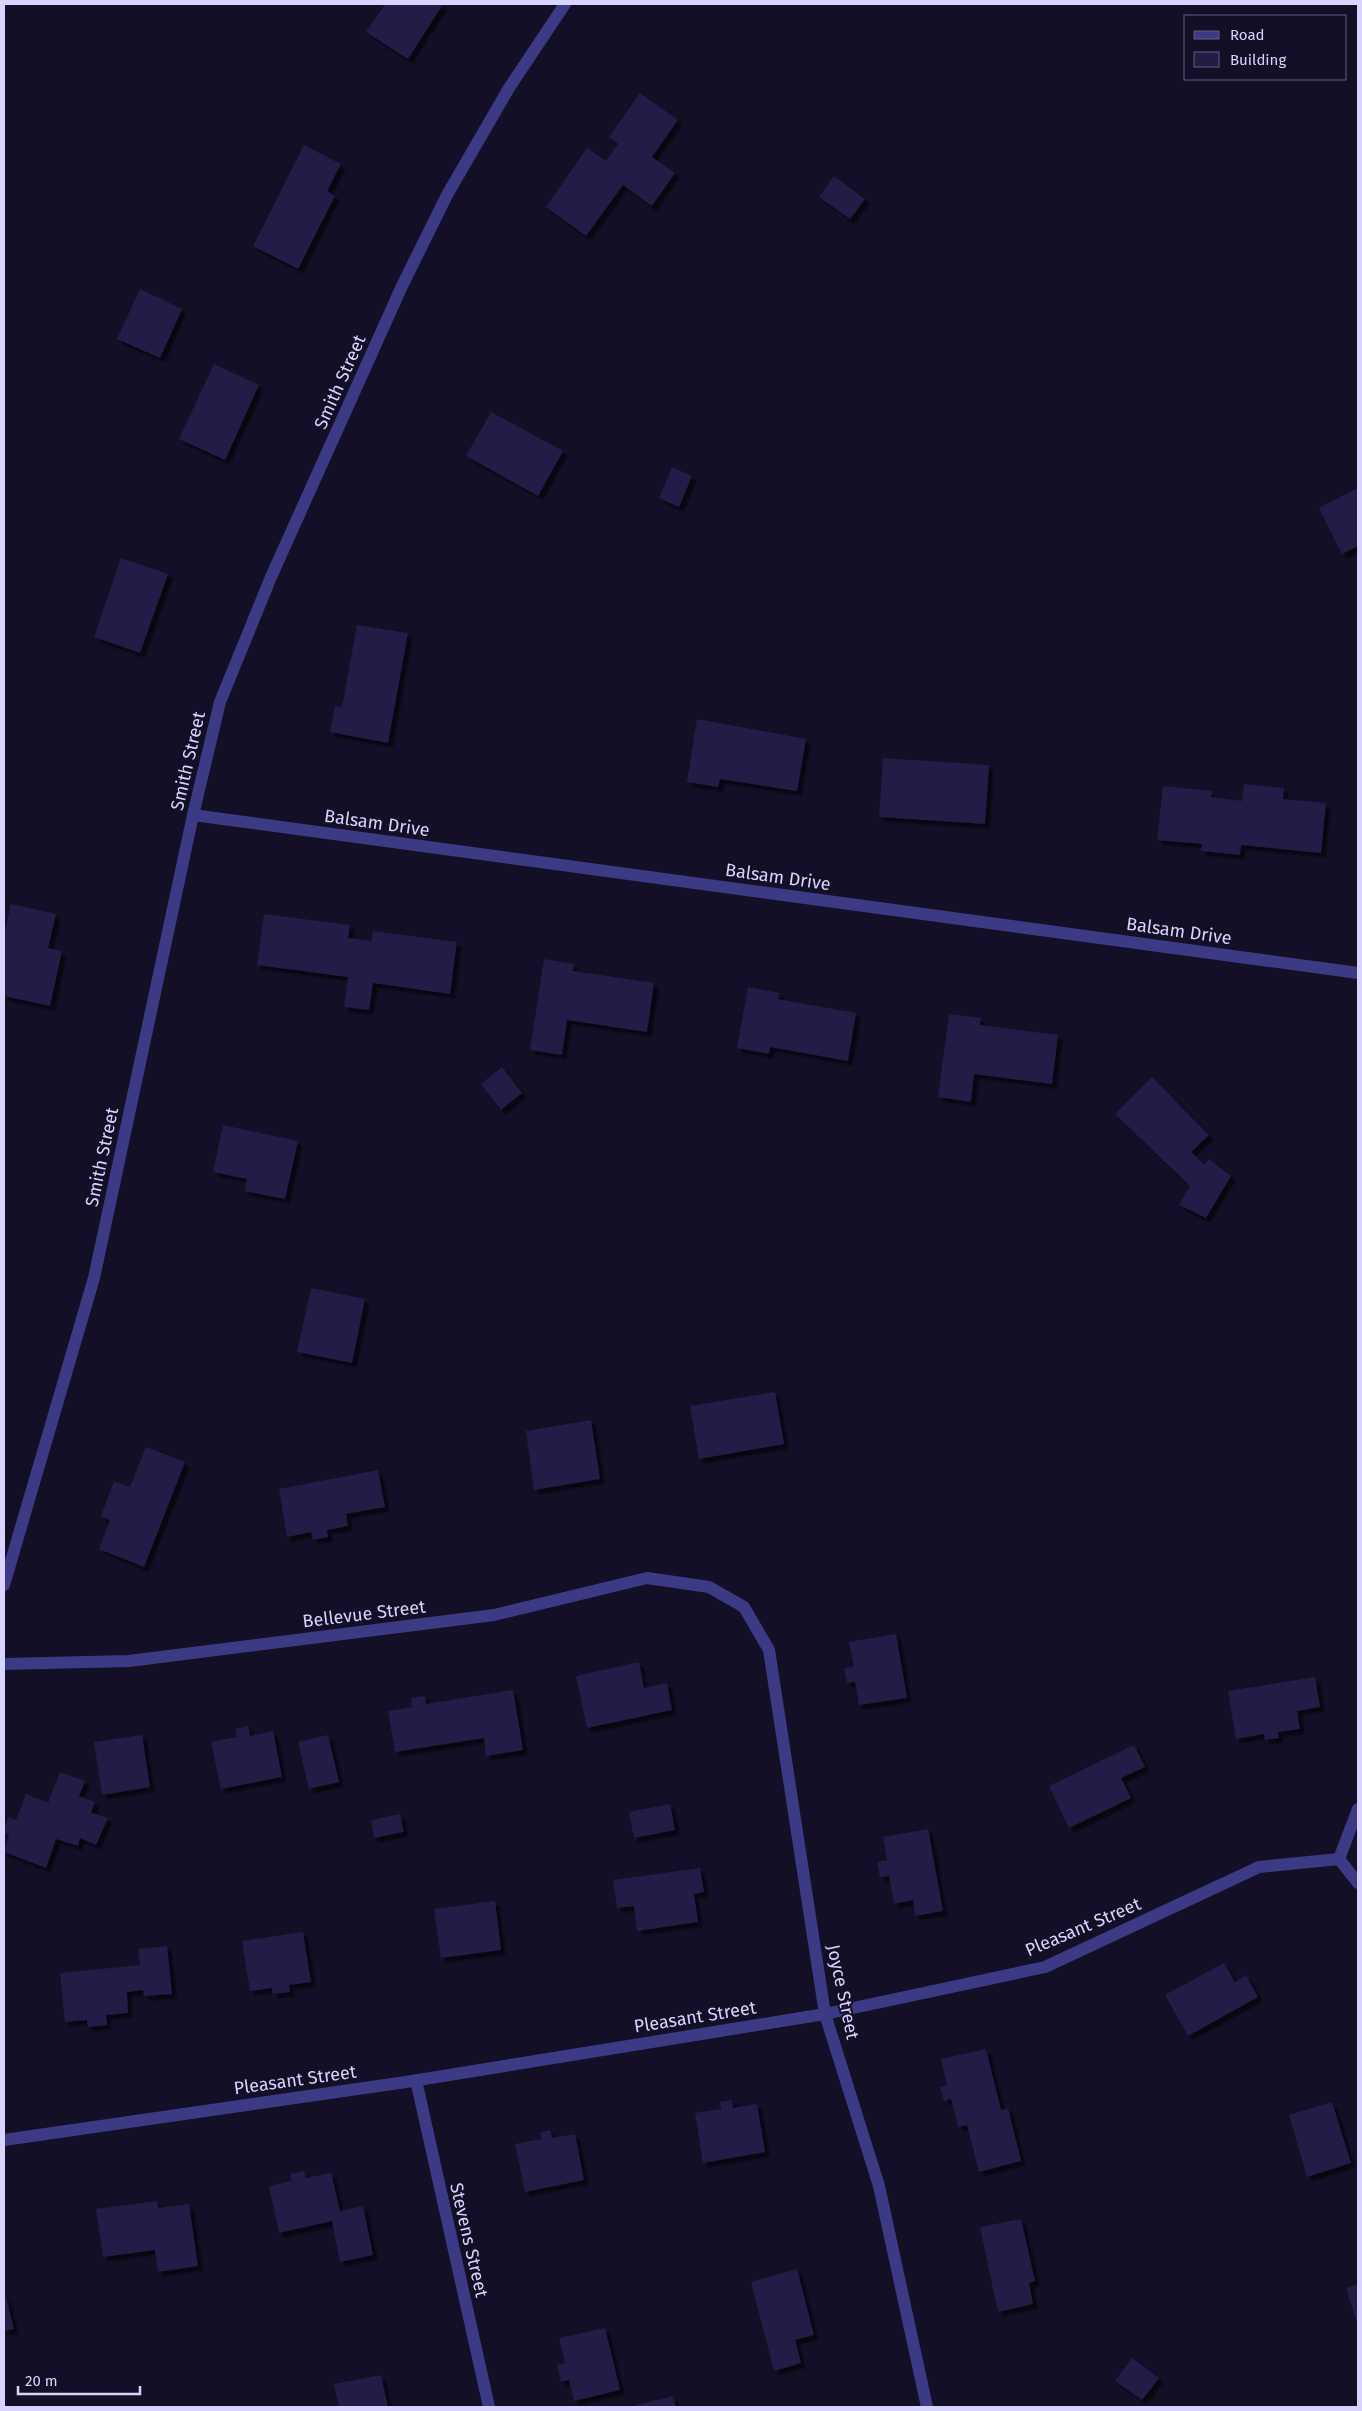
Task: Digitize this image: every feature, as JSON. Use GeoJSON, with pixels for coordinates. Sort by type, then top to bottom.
{"type":"FeatureCollection","features":[{"type":"Feature","properties":{"kind":"street","name":"Smith Street"},"geometry":{"type":"LineString","coordinates":[[4,1585],[94,1278],[193,815],[220,702],[271,576],[402,286],[447,195],[509,88],[566,4]]}},
{"type":"Feature","properties":{"kind":"street","name":"Balsam Drive"},"geometry":{"type":"LineString","coordinates":[[193,815],[1358,973]]}},
{"type":"Feature","properties":{"kind":"street","name":"Bellevue Street"},"geometry":{"type":"LineString","coordinates":[[4,1664],[130,1662],[494,1615],[647,1578],[709,1587],[723,1595]]}},
{"type":"Feature","properties":{"kind":"street","name":"Joyce Street"},"geometry":{"type":"LineString","coordinates":[[723,1595],[744,1607],[769,1650],[825,2014],[879,2186],[927,2407]]}},
{"type":"Feature","properties":{"kind":"street"},"geometry":{"type":"LineString","coordinates":[[1358,1809],[1339,1859],[1358,1883]]}},
{"type":"Feature","properties":{"kind":"street","name":"Pleasant Street"},"geometry":{"type":"LineString","coordinates":[[4,2140],[416,2080],[825,2014],[1044,1967],[1259,1867],[1339,1859]]}},
{"type":"Feature","properties":{"kind":"street","name":"Stevens Street"},"geometry":{"type":"LineString","coordinates":[[416,2080],[489,2407]]}},
{"type":"Feature","properties":{"kind":"building"},"geometry":{"type":"Polygon","coordinates":[[[385,4],[443,4],[408,59],[366,32],[385,4]]]}},
{"type":"Feature","properties":{"kind":"building"},"geometry":{"type":"Polygon","coordinates":[[[640,93],[678,120],[652,157],[675,173],[652,206],[623,185],[586,236],[546,207],[587,148],[606,161],[618,144],[609,137],[640,93]]]}},
{"type":"Feature","properties":{"kind":"building"},"geometry":{"type":"Polygon","coordinates":[[[304,145],[341,164],[327,191],[335,196],[298,269],[253,246],[304,145]]]}},
{"type":"Feature","properties":{"kind":"building"},"geometry":{"type":"Polygon","coordinates":[[[834,176],[865,199],[850,219],[819,197],[834,176]]]}},
{"type":"Feature","properties":{"kind":"building"},"geometry":{"type":"Polygon","coordinates":[[[140,289],[182,309],[160,358],[117,339],[140,289]]]}},
{"type":"Feature","properties":{"kind":"building"},"geometry":{"type":"Polygon","coordinates":[[[214,364],[259,385],[225,460],[179,439],[214,364]]]}},
{"type":"Feature","properties":{"kind":"building"},"geometry":{"type":"Polygon","coordinates":[[[491,412],[563,451],[538,496],[466,456],[491,412]]]}},
{"type":"Feature","properties":{"kind":"building"},"geometry":{"type":"Polygon","coordinates":[[[672,467],[692,476],[679,507],[659,498],[672,467]]]}},
{"type":"Feature","properties":{"kind":"building"},"geometry":{"type":"Polygon","coordinates":[[[1358,488],[1358,546],[1342,554],[1319,508],[1358,488]]]}},
{"type":"Feature","properties":{"kind":"building"},"geometry":{"type":"Polygon","coordinates":[[[121,558],[168,574],[140,653],[94,637],[121,558]]]}},
{"type":"Feature","properties":{"kind":"building"},"geometry":{"type":"Polygon","coordinates":[[[357,625],[408,633],[388,743],[330,732],[335,706],[342,707],[357,625]]]}},
{"type":"Feature","properties":{"kind":"building"},"geometry":{"type":"Polygon","coordinates":[[[697,719],[806,739],[797,791],[720,779],[718,787],[687,782],[697,719]]]}},
{"type":"Feature","properties":{"kind":"building"},"geometry":{"type":"Polygon","coordinates":[[[883,758],[989,765],[985,824],[879,817],[883,758]]]}},
{"type":"Feature","properties":{"kind":"building"},"geometry":{"type":"Polygon","coordinates":[[[1244,784],[1284,788],[1283,799],[1326,803],[1321,853],[1241,845],[1240,855],[1201,851],[1202,844],[1157,840],[1163,786],[1212,791],[1211,797],[1242,801],[1244,784]]]}},
{"type":"Feature","properties":{"kind":"building"},"geometry":{"type":"Polygon","coordinates":[[[11,904],[56,914],[48,948],[62,951],[50,1006],[4,996],[4,934],[11,904]]]}},
{"type":"Feature","properties":{"kind":"building"},"geometry":{"type":"Polygon","coordinates":[[[264,914],[350,925],[348,938],[371,941],[373,931],[457,942],[450,994],[373,983],[369,1010],[344,1007],[348,977],[257,965],[264,914]]]}},
{"type":"Feature","properties":{"kind":"building"},"geometry":{"type":"Polygon","coordinates":[[[544,959],[574,964],[573,971],[654,983],[647,1032],[567,1020],[562,1055],[530,1050],[544,959]]]}},
{"type":"Feature","properties":{"kind":"building"},"geometry":{"type":"Polygon","coordinates":[[[748,987],[780,993],[778,999],[856,1013],[848,1061],[770,1047],[769,1054],[737,1048],[748,987]]]}},
{"type":"Feature","properties":{"kind":"building"},"geometry":{"type":"Polygon","coordinates":[[[949,1014],[981,1018],[980,1025],[1058,1035],[1052,1084],[974,1074],[971,1102],[938,1097],[949,1014]]]}},
{"type":"Feature","properties":{"kind":"building"},"geometry":{"type":"Polygon","coordinates":[[[502,1067],[522,1093],[501,1110],[481,1084],[502,1067]]]}},
{"type":"Feature","properties":{"kind":"building"},"geometry":{"type":"Polygon","coordinates":[[[1152,1077],[1209,1135],[1191,1152],[1205,1165],[1209,1159],[1231,1176],[1206,1218],[1179,1205],[1190,1186],[1115,1114],[1152,1077]]]}},
{"type":"Feature","properties":{"kind":"building"},"geometry":{"type":"Polygon","coordinates":[[[223,1125],[298,1141],[285,1199],[244,1191],[247,1179],[213,1172],[223,1125]]]}},
{"type":"Feature","properties":{"kind":"building"},"geometry":{"type":"Polygon","coordinates":[[[311,1288],[365,1299],[352,1363],[297,1352],[311,1288]]]}},
{"type":"Feature","properties":{"kind":"building"},"geometry":{"type":"Polygon","coordinates":[[[775,1392],[784,1444],[699,1459],[690,1406],[775,1392]]]}},
{"type":"Feature","properties":{"kind":"building"},"geometry":{"type":"Polygon","coordinates":[[[591,1420],[600,1479],[534,1490],[526,1431],[591,1420]]]}},
{"type":"Feature","properties":{"kind":"building"},"geometry":{"type":"Polygon","coordinates":[[[146,1447],[185,1462],[144,1567],[99,1549],[110,1520],[101,1516],[114,1481],[130,1487],[146,1447]]]}},
{"type":"Feature","properties":{"kind":"building"},"geometry":{"type":"Polygon","coordinates":[[[378,1470],[385,1507],[346,1514],[348,1526],[327,1530],[328,1537],[313,1540],[311,1532],[287,1537],[279,1489],[378,1470]]]}},
{"type":"Feature","properties":{"kind":"building"},"geometry":{"type":"Polygon","coordinates":[[[896,1634],[907,1698],[859,1705],[855,1682],[847,1683],[844,1668],[854,1666],[849,1642],[896,1634]]]}},
{"type":"Feature","properties":{"kind":"building"},"geometry":{"type":"Polygon","coordinates":[[[639,1662],[644,1688],[667,1683],[672,1710],[587,1728],[576,1676],[639,1662]]]}},
{"type":"Feature","properties":{"kind":"building"},"geometry":{"type":"Polygon","coordinates":[[[1315,1677],[1320,1707],[1297,1711],[1300,1729],[1278,1732],[1279,1738],[1265,1740],[1264,1734],[1236,1739],[1228,1691],[1315,1677]]]}},
{"type":"Feature","properties":{"kind":"building"},"geometry":{"type":"Polygon","coordinates":[[[513,1690],[523,1750],[486,1756],[484,1738],[395,1752],[388,1711],[412,1707],[411,1698],[425,1696],[426,1704],[513,1690]]]}},
{"type":"Feature","properties":{"kind":"building"},"geometry":{"type":"Polygon","coordinates":[[[248,1726],[250,1736],[273,1731],[282,1777],[221,1789],[211,1742],[237,1737],[235,1729],[248,1726]]]}},
{"type":"Feature","properties":{"kind":"building"},"geometry":{"type":"Polygon","coordinates":[[[142,1735],[150,1787],[102,1795],[94,1742],[142,1735]]]}},
{"type":"Feature","properties":{"kind":"building"},"geometry":{"type":"Polygon","coordinates":[[[328,1735],[339,1782],[309,1789],[298,1742],[328,1735]]]}},
{"type":"Feature","properties":{"kind":"building"},"geometry":{"type":"Polygon","coordinates":[[[1134,1745],[1145,1767],[1121,1778],[1131,1798],[1069,1828],[1049,1786],[1134,1745]]]}},
{"type":"Feature","properties":{"kind":"building"},"geometry":{"type":"Polygon","coordinates":[[[60,1772],[85,1781],[79,1796],[95,1802],[91,1813],[108,1818],[96,1845],[80,1838],[78,1846],[56,1839],[46,1868],[4,1852],[9,1834],[4,1832],[4,1828],[9,1817],[16,1820],[26,1794],[48,1803],[60,1772]]]}},
{"type":"Feature","properties":{"kind":"building"},"geometry":{"type":"Polygon","coordinates":[[[670,1804],[675,1830],[634,1838],[629,1812],[670,1804]]]}},
{"type":"Feature","properties":{"kind":"building"},"geometry":{"type":"Polygon","coordinates":[[[400,1814],[404,1832],[374,1838],[371,1820],[400,1814]]]}},
{"type":"Feature","properties":{"kind":"building"},"geometry":{"type":"Polygon","coordinates":[[[928,1829],[943,1911],[915,1916],[913,1900],[894,1904],[889,1876],[880,1877],[877,1862],[887,1860],[883,1837],[928,1829]]]}},
{"type":"Feature","properties":{"kind":"building"},"geometry":{"type":"Polygon","coordinates":[[[700,1868],[704,1892],[694,1894],[698,1922],[637,1931],[634,1906],[617,1908],[613,1880],[700,1868]]]}},
{"type":"Feature","properties":{"kind":"building"},"geometry":{"type":"Polygon","coordinates":[[[495,1901],[501,1950],[441,1958],[434,1909],[495,1901]]]}},
{"type":"Feature","properties":{"kind":"building"},"geometry":{"type":"Polygon","coordinates":[[[303,1932],[311,1982],[289,1985],[290,1992],[273,1994],[272,1988],[250,1991],[242,1941],[303,1932]]]}},
{"type":"Feature","properties":{"kind":"building"},"geometry":{"type":"Polygon","coordinates":[[[167,1946],[172,1994],[144,1996],[143,1990],[127,1992],[128,2013],[106,2015],[107,2025],[88,2027],[87,2020],[65,2022],[60,1973],[140,1965],[138,1949],[167,1946]]]}},
{"type":"Feature","properties":{"kind":"building"},"geometry":{"type":"Polygon","coordinates":[[[1224,1963],[1235,1982],[1246,1975],[1258,1997],[1188,2036],[1165,1995],[1224,1963]]]}},
{"type":"Feature","properties":{"kind":"building"},"geometry":{"type":"Polygon","coordinates":[[[986,2049],[1001,2110],[1008,2108],[1021,2161],[979,2172],[967,2125],[958,2127],[951,2099],[944,2101],[940,2087],[947,2085],[941,2059],[986,2049]]]}},
{"type":"Feature","properties":{"kind":"building"},"geometry":{"type":"Polygon","coordinates":[[[732,2100],[733,2108],[757,2104],[765,2152],[703,2163],[695,2113],[721,2109],[720,2102],[732,2100]]]}},
{"type":"Feature","properties":{"kind":"building"},"geometry":{"type":"Polygon","coordinates":[[[1332,2102],[1351,2163],[1307,2177],[1289,2115],[1332,2102]]]}},
{"type":"Feature","properties":{"kind":"building"},"geometry":{"type":"Polygon","coordinates":[[[550,2130],[552,2138],[575,2134],[584,2180],[525,2192],[515,2144],[541,2139],[540,2132],[550,2130]]]}},
{"type":"Feature","properties":{"kind":"building"},"geometry":{"type":"Polygon","coordinates":[[[304,2171],[306,2178],[331,2173],[340,2211],[363,2206],[373,2255],[340,2262],[332,2221],[279,2233],[269,2186],[292,2181],[290,2174],[304,2171]]]}},
{"type":"Feature","properties":{"kind":"building"},"geometry":{"type":"Polygon","coordinates":[[[157,2201],[158,2208],[189,2204],[198,2266],[158,2272],[155,2250],[103,2257],[96,2209],[157,2201]]]}},
{"type":"Feature","properties":{"kind":"building"},"geometry":{"type":"Polygon","coordinates":[[[1021,2219],[1035,2281],[1029,2283],[1033,2304],[998,2312],[980,2227],[1021,2219]]]}},
{"type":"Feature","properties":{"kind":"building"},"geometry":{"type":"Polygon","coordinates":[[[797,2269],[814,2335],[795,2340],[801,2363],[774,2371],[751,2282],[797,2269]]]}},
{"type":"Feature","properties":{"kind":"building"},"geometry":{"type":"Polygon","coordinates":[[[1358,2284],[1358,2326],[1346,2288],[1358,2284]]]}},
{"type":"Feature","properties":{"kind":"building"},"geometry":{"type":"Polygon","coordinates":[[[4,2290],[14,2329],[4,2331],[4,2290]]]}},
{"type":"Feature","properties":{"kind":"building"},"geometry":{"type":"Polygon","coordinates":[[[605,2328],[620,2390],[574,2401],[569,2380],[561,2382],[557,2365],[565,2363],[559,2338],[605,2328]]]}},
{"type":"Feature","properties":{"kind":"building"},"geometry":{"type":"Polygon","coordinates":[[[1132,2358],[1159,2378],[1142,2400],[1115,2381],[1132,2358]]]}},
{"type":"Feature","properties":{"kind":"building"},"geometry":{"type":"Polygon","coordinates":[[[381,2375],[388,2407],[339,2407],[334,2384],[381,2375]]]}},
{"type":"Feature","properties":{"kind":"building"},"geometry":{"type":"Polygon","coordinates":[[[673,2396],[676,2407],[629,2407],[673,2396]]]}}]}
